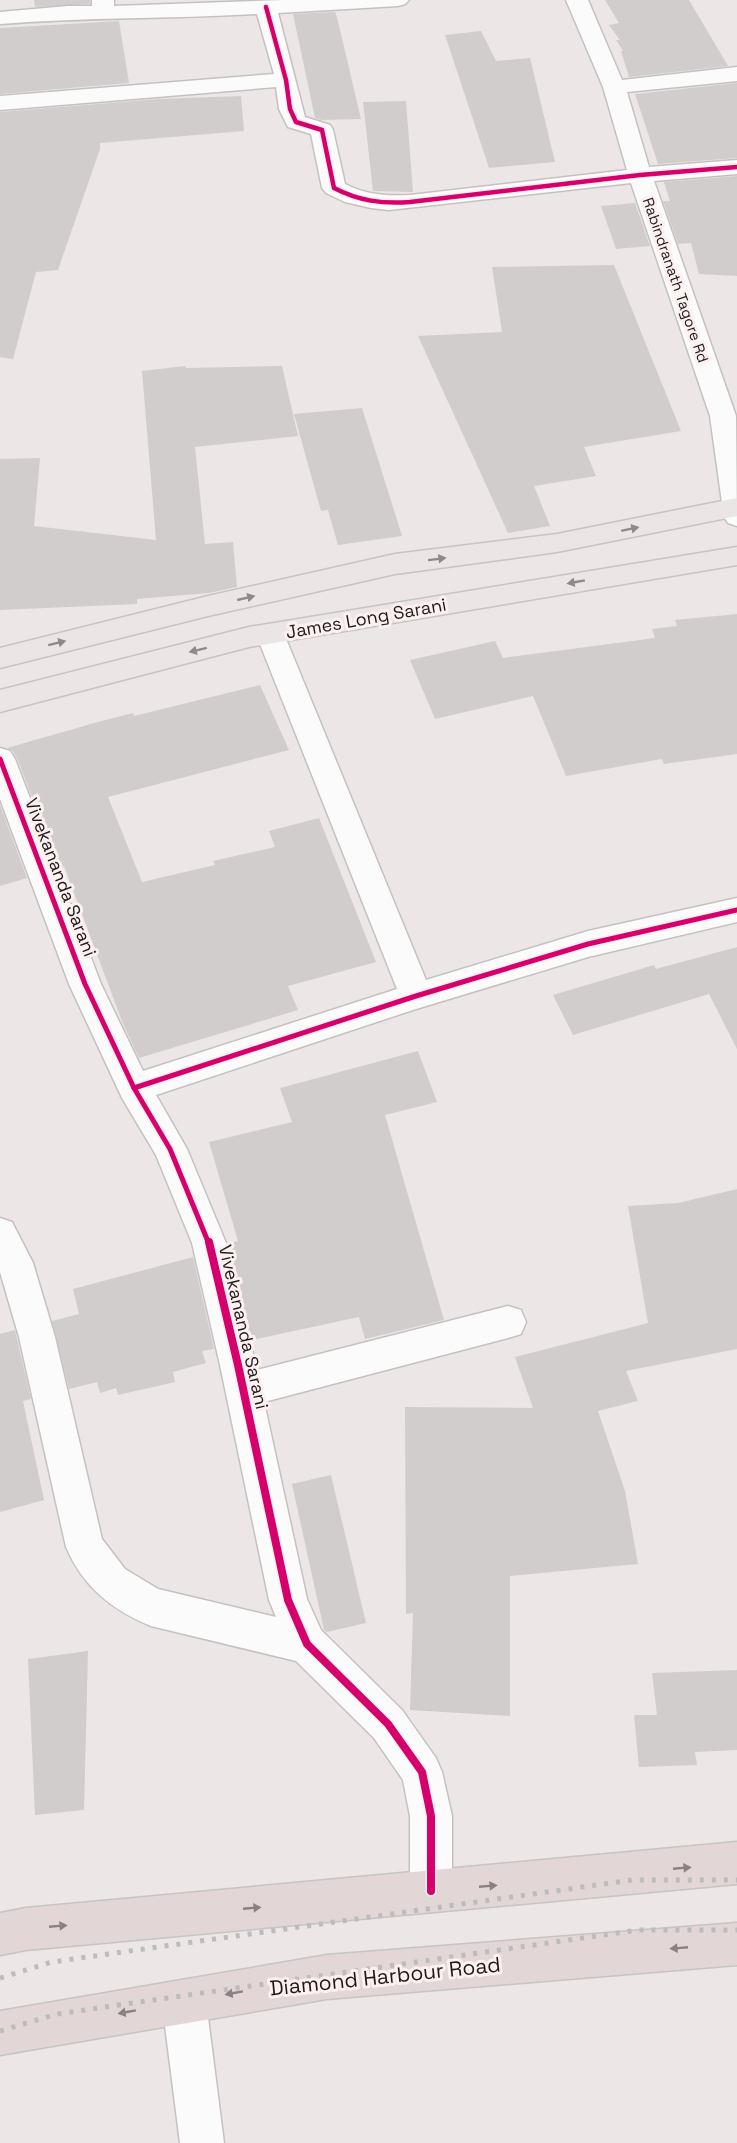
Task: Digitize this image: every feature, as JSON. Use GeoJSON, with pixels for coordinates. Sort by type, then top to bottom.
{"type":"FeatureCollection","features":[{"type":"Feature","properties":{"kind":"highway"},"geometry":{"type":"LineString","coordinates":[[0,1934],[26,1929],[737,1863]]}},
{"type":"Feature","properties":{"kind":"highway","name":"Diamond Harbour Road"},"geometry":{"type":"LineString","coordinates":[[0,2033],[327,1977],[737,1944]]}},
{"type":"Feature","properties":{"kind":"main road"},"geometry":{"type":"LineString","coordinates":[[0,658],[208,606],[395,564],[557,543],[736,510]]}},
{"type":"Feature","properties":{"kind":"main road","name":"James Long Sarani"},"geometry":{"type":"LineString","coordinates":[[0,701],[270,634],[737,556]]}},
{"type":"Feature","properties":{"kind":"street"},"geometry":{"type":"LineString","coordinates":[[0,18],[103,7],[266,7],[398,0]]}},
{"type":"Feature","properties":{"kind":"street"},"geometry":{"type":"LineString","coordinates":[[266,7],[286,81],[290,109],[296,122],[322,130],[334,188],[348,195],[377,204],[410,202],[640,175],[737,167]]}},
{"type":"Feature","properties":{"kind":"street","name":"Rabindranath Tagore Rd"},"geometry":{"type":"LineString","coordinates":[[579,7],[614,87],[640,175],[723,416],[736,510]]}},
{"type":"Feature","properties":{"kind":"street"},"geometry":{"type":"LineString","coordinates":[[614,87],[737,74]]}},
{"type":"Feature","properties":{"kind":"street"},"geometry":{"type":"LineString","coordinates":[[0,103],[286,81]]}},
{"type":"Feature","properties":{"kind":"street"},"geometry":{"type":"LineString","coordinates":[[270,634],[416,996]]}},
{"type":"Feature","properties":{"kind":"street","name":"Vivekananda Sarani"},"geometry":{"type":"LineString","coordinates":[[0,759],[12,825],[134,1088],[170,1149],[209,1243],[288,1600],[307,1644],[388,1724],[422,1772],[431,1816],[431,1891]]}},
{"type":"Feature","properties":{"kind":"street"},"geometry":{"type":"LineString","coordinates":[[134,1088],[416,996],[588,944],[737,910]]}},
{"type":"Feature","properties":{"kind":"street"},"geometry":{"type":"LineString","coordinates":[[0,1233],[15,1263],[37,1337],[85,1546],[111,1582],[151,1607],[307,1644]]}},
{"type":"Feature","properties":{"kind":"street"},"geometry":{"type":"LineString","coordinates":[[243,1390],[508,1322]]}},
{"type":"Feature","properties":{"kind":"street"},"geometry":{"type":"LineString","coordinates":[[184,2002],[202,2143]]}},
{"type":"Feature","properties":{"kind":"building"},"geometry":{"type":"Polygon","coordinates":[[[34,0],[90,0],[90,4],[35,7],[34,0]]]}},
{"type":"Feature","properties":{"kind":"building"},"geometry":{"type":"Polygon","coordinates":[[[605,0],[689,0],[728,66],[629,77],[621,51],[623,51],[616,40],[620,40],[609,25],[619,23],[605,0]]]}},
{"type":"Feature","properties":{"kind":"building"},"geometry":{"type":"Polygon","coordinates":[[[335,12],[361,119],[322,120],[315,118],[293,14],[335,12]]]}},
{"type":"Feature","properties":{"kind":"building"},"geometry":{"type":"Polygon","coordinates":[[[119,21],[129,83],[0,94],[0,28],[119,21]]]}},
{"type":"Feature","properties":{"kind":"building"},"geometry":{"type":"Polygon","coordinates":[[[481,31],[496,61],[530,58],[555,162],[489,168],[445,35],[481,31]]]}},
{"type":"Feature","properties":{"kind":"building"},"geometry":{"type":"Polygon","coordinates":[[[737,83],[737,158],[658,164],[635,94],[737,83]]]}},
{"type":"Feature","properties":{"kind":"building"},"geometry":{"type":"Polygon","coordinates":[[[241,96],[244,131],[100,143],[100,149],[58,270],[36,272],[13,359],[0,357],[0,112],[159,99],[241,96]]]}},
{"type":"Feature","properties":{"kind":"building"},"geometry":{"type":"Polygon","coordinates":[[[406,101],[413,192],[373,191],[363,102],[406,101]]]}},
{"type":"Feature","properties":{"kind":"building"},"geometry":{"type":"Polygon","coordinates":[[[737,176],[737,276],[699,274],[691,243],[678,244],[663,201],[670,201],[664,182],[737,176]]]}},
{"type":"Feature","properties":{"kind":"building"},"geometry":{"type":"Polygon","coordinates":[[[635,203],[650,246],[616,249],[601,206],[635,203]]]}},
{"type":"Feature","properties":{"kind":"building"},"geometry":{"type":"Polygon","coordinates":[[[614,265],[681,431],[584,447],[596,476],[534,486],[550,526],[508,533],[418,336],[502,332],[492,267],[614,265]]]}},
{"type":"Feature","properties":{"kind":"building"},"geometry":{"type":"Polygon","coordinates":[[[185,366],[186,368],[282,366],[298,436],[195,447],[205,544],[233,542],[237,587],[209,593],[137,599],[137,604],[0,610],[0,459],[40,458],[34,526],[156,540],[142,371],[185,366]]]}},
{"type":"Feature","properties":{"kind":"building"},"geometry":{"type":"Polygon","coordinates":[[[362,408],[402,536],[338,545],[328,510],[321,511],[294,414],[362,408]]]}},
{"type":"Feature","properties":{"kind":"building"},"geometry":{"type":"Polygon","coordinates":[[[737,614],[737,754],[664,764],[662,759],[566,776],[533,696],[435,719],[410,660],[495,641],[503,658],[655,638],[652,629],[677,626],[675,620],[737,614]]]}},
{"type":"Feature","properties":{"kind":"building"},"geometry":{"type":"Polygon","coordinates":[[[260,685],[289,750],[108,797],[142,882],[215,865],[213,861],[275,847],[269,831],[319,818],[376,962],[288,986],[298,1010],[139,1058],[123,1024],[64,866],[59,868],[17,758],[12,750],[7,748],[133,713],[134,716],[260,685]]]}},
{"type":"Feature","properties":{"kind":"building"},"geometry":{"type":"Polygon","coordinates":[[[0,805],[27,878],[0,886],[0,805]]]}},
{"type":"Feature","properties":{"kind":"building"},"geometry":{"type":"Polygon","coordinates":[[[737,947],[737,1049],[709,994],[573,1035],[553,995],[654,965],[656,969],[737,947]]]}},
{"type":"Feature","properties":{"kind":"building"},"geometry":{"type":"Polygon","coordinates":[[[418,1051],[437,1102],[385,1115],[444,1320],[365,1339],[359,1317],[252,1340],[229,1247],[230,1243],[238,1241],[209,1142],[292,1122],[280,1088],[418,1051]]]}},
{"type":"Feature","properties":{"kind":"building"},"geometry":{"type":"Polygon","coordinates":[[[737,1189],[737,1349],[626,1371],[638,1401],[598,1411],[625,1491],[638,1564],[510,1576],[510,1716],[410,1710],[413,1613],[406,1614],[405,1407],[533,1408],[515,1357],[648,1323],[628,1206],[678,1203],[737,1189]]]}},
{"type":"Feature","properties":{"kind":"building"},"geometry":{"type":"Polygon","coordinates":[[[193,1257],[214,1349],[202,1351],[206,1363],[173,1372],[175,1382],[118,1395],[116,1388],[100,1393],[97,1382],[69,1389],[52,1321],[79,1314],[73,1289],[193,1257]]]}},
{"type":"Feature","properties":{"kind":"building"},"geometry":{"type":"Polygon","coordinates":[[[15,1330],[31,1399],[23,1401],[44,1500],[0,1512],[0,1334],[15,1330]]]}},
{"type":"Feature","properties":{"kind":"building"},"geometry":{"type":"Polygon","coordinates":[[[331,1475],[366,1623],[327,1632],[324,1630],[292,1484],[331,1475]]]}},
{"type":"Feature","properties":{"kind":"building"},"geometry":{"type":"Polygon","coordinates":[[[88,1651],[84,1810],[35,1815],[28,1659],[88,1651]]]}},
{"type":"Feature","properties":{"kind":"building"},"geometry":{"type":"Polygon","coordinates":[[[737,1670],[737,1750],[695,1752],[697,1765],[639,1767],[634,1715],[657,1715],[652,1673],[737,1670]]]}},
{"type":"Feature","properties":{"kind":"railway"},"geometry":{"type":"LineString","coordinates":[[0,1978],[52,1962],[632,1880],[737,1880]]}},
{"type":"Feature","properties":{"kind":"railway"},"geometry":{"type":"LineString","coordinates":[[0,2031],[57,2014],[638,1930],[737,1930]]}},
{"type":"Feature","properties":{"kind":"cycle path"},"geometry":{"type":"LineString","coordinates":[[266,7],[286,80],[290,109],[296,122],[322,130],[334,188],[353,197],[389,203],[410,202],[640,175],[737,167]]}},
{"type":"Feature","properties":{"kind":"cycle path"},"geometry":{"type":"LineString","coordinates":[[0,759],[85,984],[134,1088],[170,1149],[209,1243],[238,1365],[288,1600],[307,1644],[388,1724],[422,1772],[431,1816],[431,1891]]}},
{"type":"Feature","properties":{"kind":"cycle path"},"geometry":{"type":"LineString","coordinates":[[134,1088],[416,996],[588,944],[737,910]]}}]}
